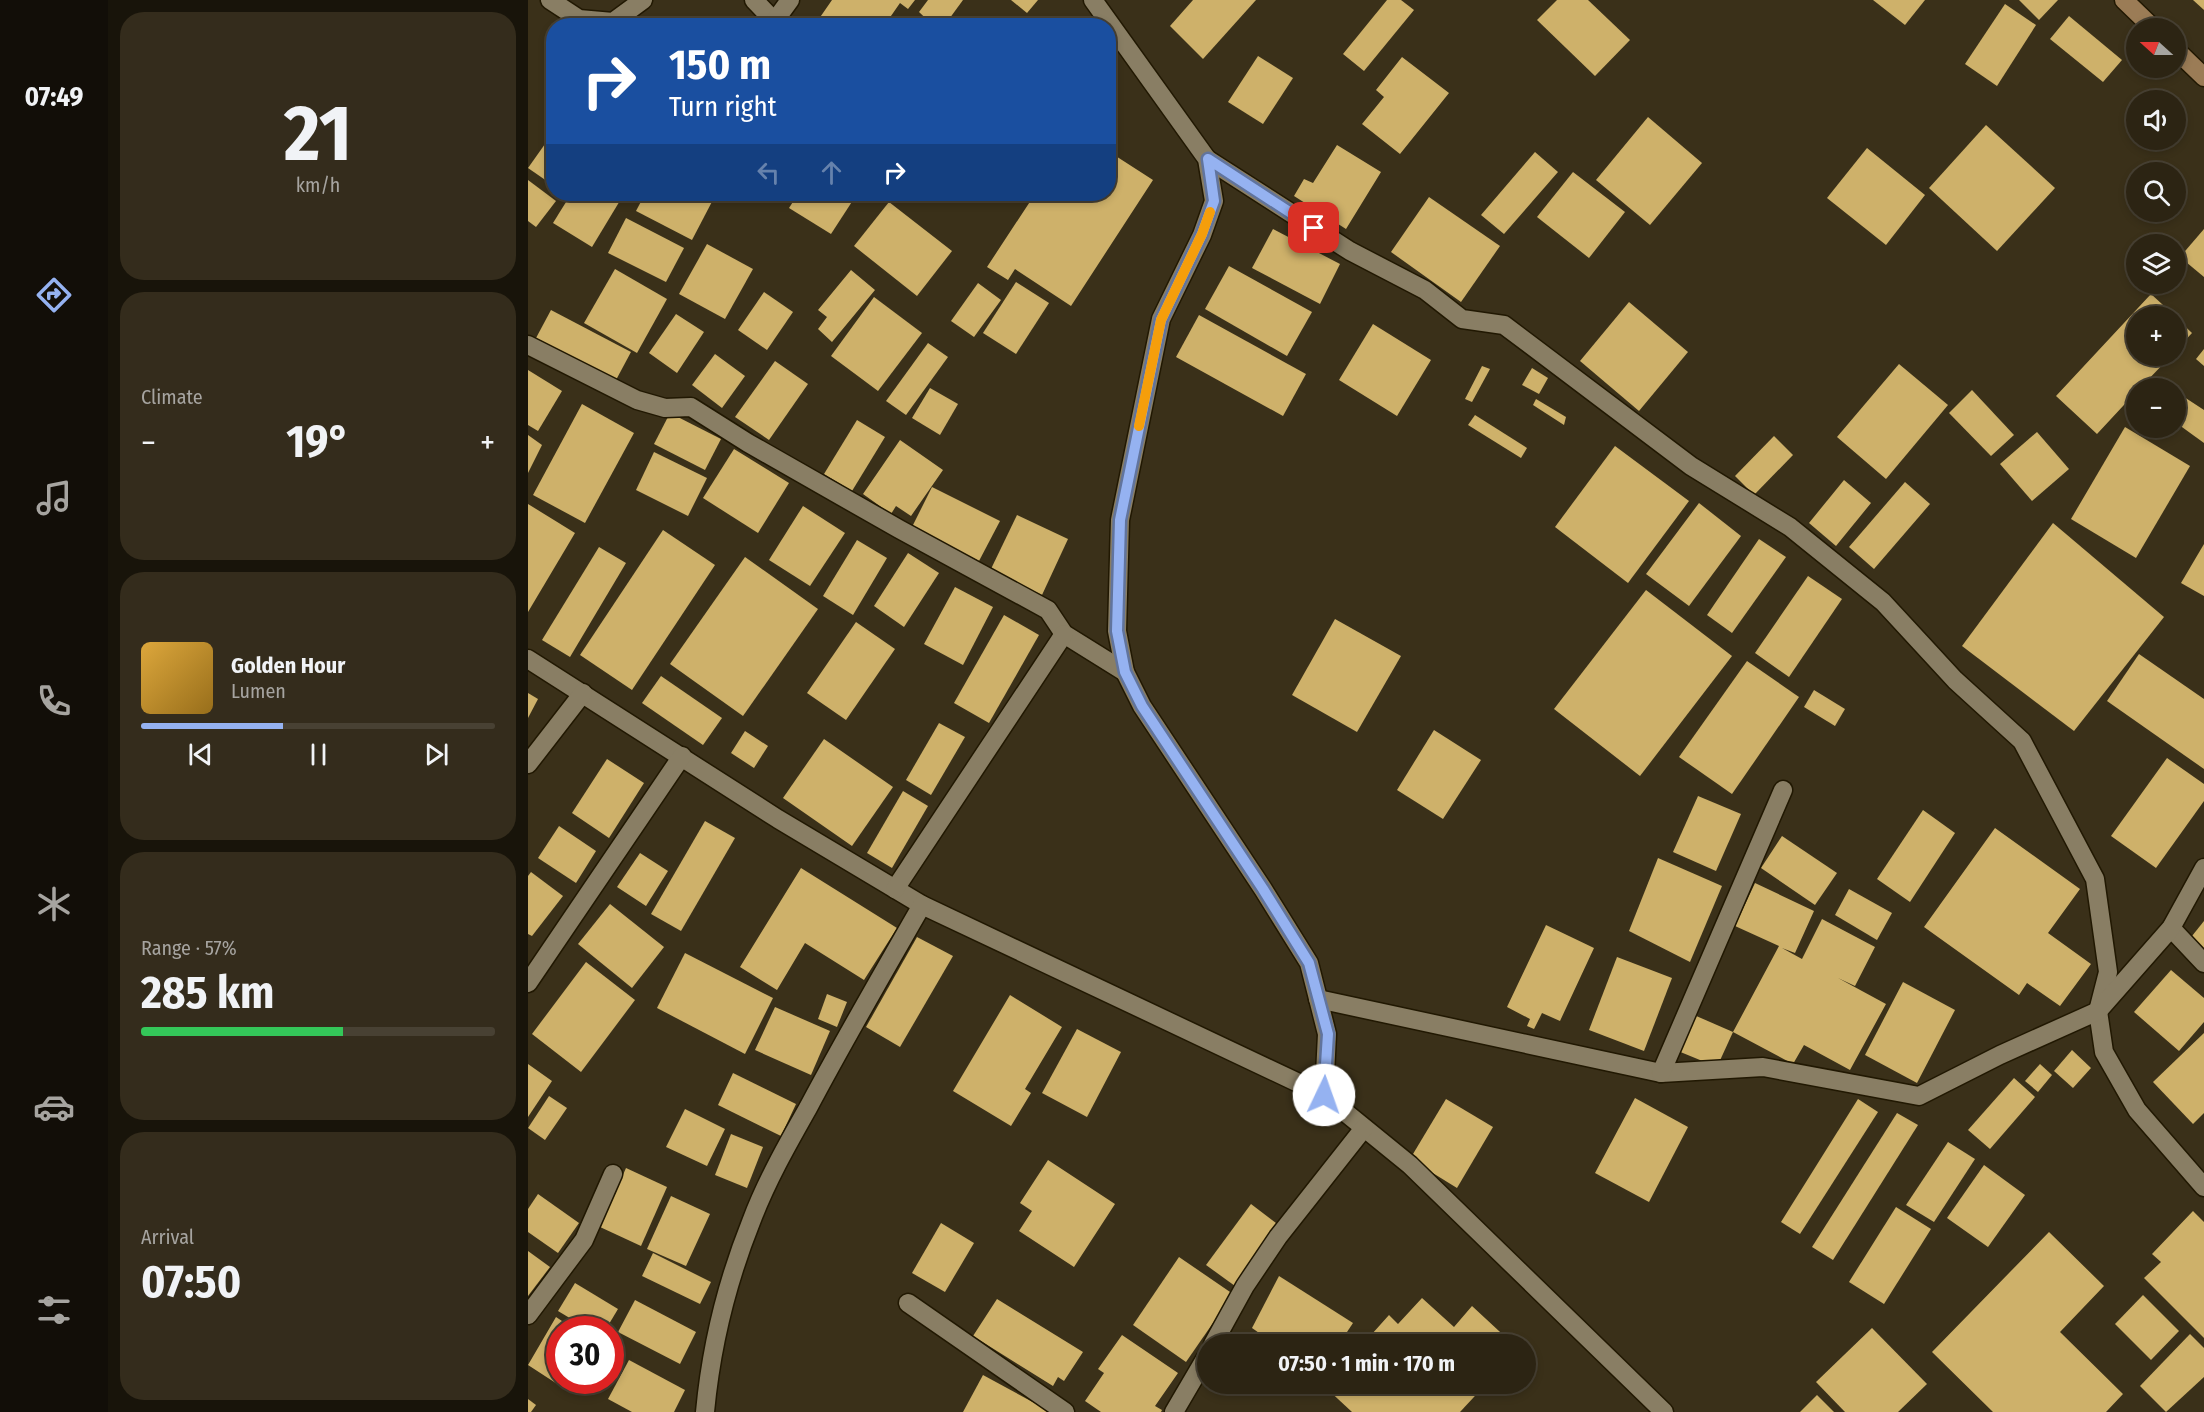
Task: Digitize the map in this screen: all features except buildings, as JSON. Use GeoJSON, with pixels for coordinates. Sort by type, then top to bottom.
{"type":"FeatureCollection","features":[{"type":"Feature","properties":{"kind":"main road"},"geometry":{"type":"LineString","coordinates":[[2124,0],[2143,18]]}},
{"type":"Feature","properties":{"kind":"main road"},"geometry":{"type":"LineString","coordinates":[[2186,60],[2204,77]]}},
{"type":"Feature","properties":{"kind":"street"},"geometry":{"type":"LineString","coordinates":[[550,0],[577,18]]}},
{"type":"Feature","properties":{"kind":"street"},"geometry":{"type":"LineString","coordinates":[[618,18],[643,0]]}},
{"type":"Feature","properties":{"kind":"street"},"geometry":{"type":"LineString","coordinates":[[754,0],[770,18]]}},
{"type":"Feature","properties":{"kind":"street"},"geometry":{"type":"LineString","coordinates":[[780,18],[790,0]]}},
{"type":"Feature","properties":{"kind":"street"},"geometry":{"type":"LineString","coordinates":[[1093,0],[1106,18]]}},
{"type":"Feature","properties":{"kind":"street"},"geometry":{"type":"LineString","coordinates":[[1116,32],[1208,159],[1350,251],[1425,290],[1462,319],[1504,325],[1691,465],[1790,527],[1883,602],[1955,680],[2022,741],[2095,879],[2108,972],[2098,1011],[2104,1052],[2137,1110],[2204,1187]]}},
{"type":"Feature","properties":{"kind":"street"},"geometry":{"type":"LineString","coordinates":[[1208,159],[1214,201],[1202,234],[1161,320],[1120,520],[1117,631],[1125,672],[1142,706],[1309,963],[1328,1034],[1324,1095]]}},
{"type":"Feature","properties":{"kind":"street"},"geometry":{"type":"LineString","coordinates":[[528,345],[637,400],[665,408],[691,407],[748,443],[899,529],[1048,610],[1064,634],[1125,672]]}},
{"type":"Feature","properties":{"kind":"street"},"geometry":{"type":"LineString","coordinates":[[895,889],[1064,634]]}},
{"type":"Feature","properties":{"kind":"street"},"geometry":{"type":"LineString","coordinates":[[528,659],[778,819],[922,905],[1324,1095],[1410,1165],[1664,1412]]}},
{"type":"Feature","properties":{"kind":"street"},"geometry":{"type":"LineString","coordinates":[[528,764],[583,693]]}},
{"type":"Feature","properties":{"kind":"street"},"geometry":{"type":"LineString","coordinates":[[528,983],[682,756]]}},
{"type":"Feature","properties":{"kind":"street"},"geometry":{"type":"LineString","coordinates":[[1661,1073],[1783,790]]}},
{"type":"Feature","properties":{"kind":"street"},"geometry":{"type":"LineString","coordinates":[[1318,999],[1661,1073],[1763,1067],[1919,1096],[2000,1055],[2098,1011],[2171,928],[2204,868]]}},
{"type":"Feature","properties":{"kind":"street"},"geometry":{"type":"LineString","coordinates":[[705,1412],[709,1378],[723,1310],[751,1222],[775,1168],[820,1084],[922,905]]}},
{"type":"Feature","properties":{"kind":"street"},"geometry":{"type":"LineString","coordinates":[[2171,928],[2204,963]]}},
{"type":"Feature","properties":{"kind":"street"},"geometry":{"type":"LineString","coordinates":[[1219,1334],[1245,1286],[1278,1237],[1364,1128]]}},
{"type":"Feature","properties":{"kind":"street"},"geometry":{"type":"LineString","coordinates":[[528,1315],[584,1240],[613,1174]]}},
{"type":"Feature","properties":{"kind":"street"},"geometry":{"type":"LineString","coordinates":[[909,1303],[1065,1412]]}},
{"type":"Feature","properties":{"kind":"street"},"geometry":{"type":"LineString","coordinates":[[1174,1412],[1197,1373]]}},
{"type":"Feature","properties":{"kind":"slow traffic"},"geometry":{"type":"LineString","coordinates":[[1139,426],[1161,320],[1202,234],[1210,212]]}},
{"type":"Feature","properties":{"kind":"route"},"geometry":{"type":"LineString","coordinates":[[1314,228],[1208,159],[1214,201],[1202,234],[1161,320],[1120,520],[1117,631],[1125,672],[1142,706],[1309,963],[1328,1034],[1324,1095]]}}]}
